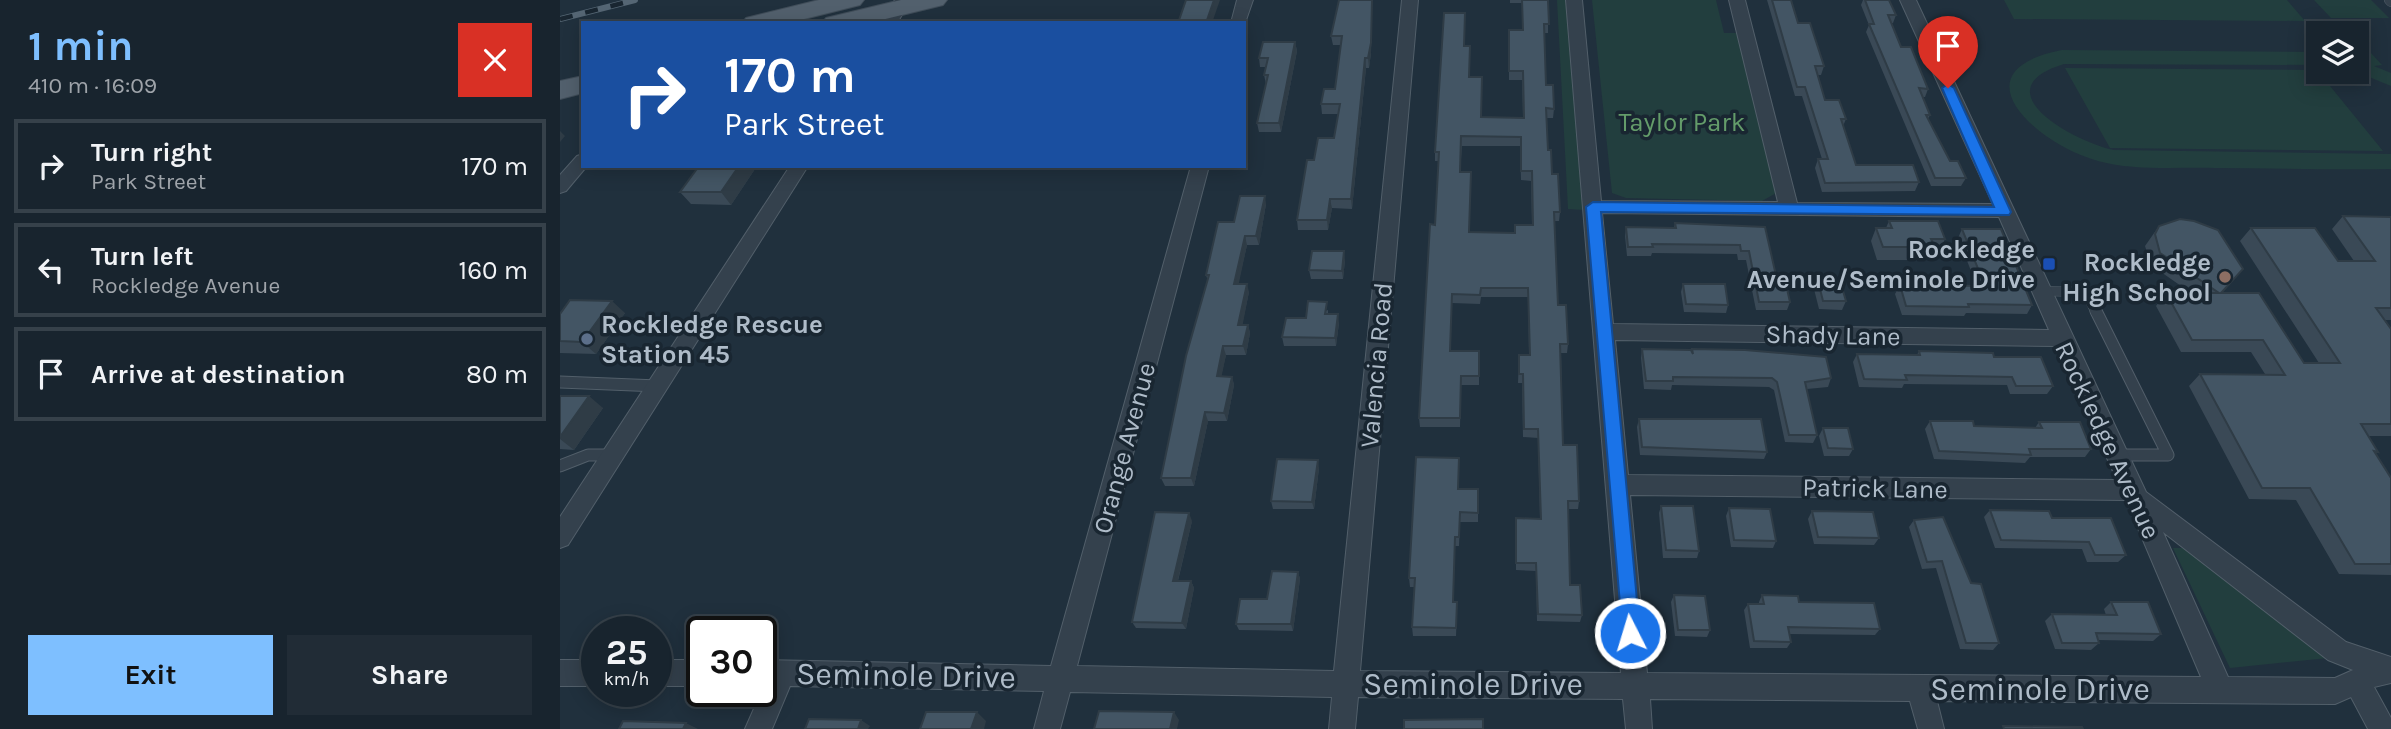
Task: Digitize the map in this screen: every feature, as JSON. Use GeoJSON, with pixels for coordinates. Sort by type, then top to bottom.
{"type":"FeatureCollection","features":[{"type":"Feature","properties":{"kind":"main road"},"geometry":{"type":"LineString","coordinates":[[763,21],[852,0]]}},
{"type":"Feature","properties":{"kind":"main road"},"geometry":{"type":"LineString","coordinates":[[844,21],[934,0]]}},
{"type":"Feature","properties":{"kind":"main road"},"geometry":{"type":"LineString","coordinates":[[560,69],[581,64]]}},
{"type":"Feature","properties":{"kind":"main road"},"geometry":{"type":"LineString","coordinates":[[560,90],[581,85]]}},
{"type":"Feature","properties":{"kind":"street"},"geometry":{"type":"LineString","coordinates":[[1240,21],[1245,0]]}},
{"type":"Feature","properties":{"kind":"street","name":"Valencia Road"},"geometry":{"type":"LineString","coordinates":[[1342,729],[1410,0]]}},
{"type":"Feature","properties":{"kind":"street"},"geometry":{"type":"LineString","coordinates":[[1574,0],[1639,729]]}},
{"type":"Feature","properties":{"kind":"street"},"geometry":{"type":"LineString","coordinates":[[1737,0],[1790,209]]}},
{"type":"Feature","properties":{"kind":"street","name":"Rockledge Avenue"},"geometry":{"type":"LineString","coordinates":[[1908,0],[2061,338],[2135,494],[2220,690]]}},
{"type":"Feature","properties":{"kind":"street"},"geometry":{"type":"LineString","coordinates":[[560,187],[581,162]]}},
{"type":"Feature","properties":{"kind":"street"},"geometry":{"type":"LineString","coordinates":[[560,537],[798,168]]}},
{"type":"Feature","properties":{"kind":"street","name":"Orange Avenue"},"geometry":{"type":"LineString","coordinates":[[1047,729],[1199,168]]}},
{"type":"Feature","properties":{"kind":"street"},"geometry":{"type":"LineString","coordinates":[[1593,207],[2004,212]]}},
{"type":"Feature","properties":{"kind":"street","name":"Shady Lane"},"geometry":{"type":"LineString","coordinates":[[1605,332],[2061,338]]}},
{"type":"Feature","properties":{"kind":"street","name":"Patrick Lane"},"geometry":{"type":"LineString","coordinates":[[1616,485],[2135,494]]}},
{"type":"Feature","properties":{"kind":"street"},"geometry":{"type":"LineString","coordinates":[[2135,494],[2337,651],[2387,670]]}},
{"type":"Feature","properties":{"kind":"street","name":"Seminole Drive"},"geometry":{"type":"LineString","coordinates":[[777,673],[1346,684],[2335,691],[2387,670]]}},
{"type":"Feature","properties":{"kind":"street"},"geometry":{"type":"LineString","coordinates":[[560,673],[581,673]]}},
{"type":"Feature","properties":{"kind":"street"},"geometry":{"type":"LineString","coordinates":[[2357,681],[2382,729]]}},
{"type":"Feature","properties":{"kind":"street"},"geometry":{"type":"LineString","coordinates":[[1920,688],[1931,729]]}},
{"type":"Feature","properties":{"kind":"street"},"geometry":{"type":"LineString","coordinates":[[758,729],[764,707]]}},
{"type":"Feature","properties":{"kind":"lane"},"geometry":{"type":"LineString","coordinates":[[2040,291],[2086,292],[2168,455],[2117,456]]}},
{"type":"Feature","properties":{"kind":"lane"},"geometry":{"type":"LineString","coordinates":[[560,382],[658,386]]}},
{"type":"Feature","properties":{"kind":"lane"},"geometry":{"type":"LineString","coordinates":[[560,466],[588,454],[613,455]]}},
{"type":"Feature","properties":{"kind":"green space"},"geometry":{"type":"Polygon","coordinates":[[[1557,0],[1566,0],[1584,210],[1568,209],[1557,0]]]}},
{"type":"Feature","properties":{"kind":"green space","name":"Taylor Park"},"geometry":{"type":"Polygon","coordinates":[[[1592,0],[1716,0],[1724,33],[1738,33],[1778,192],[1762,201],[1626,198],[1612,193],[1592,0]]]}},
{"type":"Feature","properties":{"kind":"green space"},"geometry":{"type":"Polygon","coordinates":[[[2004,0],[2287,0],[2305,21],[2014,19],[2004,0]]]}},
{"type":"Feature","properties":{"kind":"green space"},"geometry":{"type":"Polygon","coordinates":[[[2314,0],[2371,0],[2389,18],[2331,18],[2314,0]]]}},
{"type":"Feature","properties":{"kind":"green space"},"geometry":{"type":"Polygon","coordinates":[[[2062,50],[2306,52],[2306,65],[2064,64],[2040,75],[2030,87],[2032,101],[2042,114],[2059,126],[2078,137],[2114,150],[2391,154],[2391,169],[2156,168],[2098,161],[2052,140],[2017,107],[2010,90],[2013,74],[2030,60],[2062,50]]]}},
{"type":"Feature","properties":{"kind":"green space"},"geometry":{"type":"Polygon","coordinates":[[[2369,53],[2382,65],[2374,66],[2391,73],[2391,86],[2369,77],[2369,53]]]}},
{"type":"Feature","properties":{"kind":"green space"},"geometry":{"type":"Polygon","coordinates":[[[2065,68],[2306,70],[2306,84],[2328,84],[2383,151],[2110,148],[2065,68]]]}},
{"type":"Feature","properties":{"kind":"green space"},"geometry":{"type":"Polygon","coordinates":[[[2173,548],[2183,548],[2324,651],[2328,658],[2230,668],[2173,548]]]}},
{"type":"Feature","properties":{"kind":"building"},"geometry":{"type":"Polygon","coordinates":[[[1186,0],[1214,0],[1207,21],[1179,21],[1186,0]]]}},
{"type":"Feature","properties":{"kind":"building"},"geometry":{"type":"Polygon","coordinates":[[[1339,0],[1372,0],[1371,43],[1368,58],[1365,58],[1351,199],[1330,199],[1327,220],[1297,220],[1307,160],[1314,160],[1318,138],[1334,138],[1340,104],[1321,104],[1324,89],[1335,89],[1342,36],[1331,36],[1339,0]]]}},
{"type":"Feature","properties":{"kind":"building"},"geometry":{"type":"Polygon","coordinates":[[[1522,0],[1548,0],[1549,24],[1544,24],[1546,85],[1553,85],[1554,109],[1546,108],[1548,150],[1551,150],[1552,174],[1558,174],[1560,212],[1554,212],[1558,305],[1566,305],[1568,344],[1560,344],[1563,445],[1577,445],[1579,501],[1568,501],[1570,585],[1580,585],[1582,615],[1538,614],[1536,563],[1516,563],[1516,518],[1541,519],[1538,429],[1524,429],[1523,374],[1519,374],[1519,355],[1530,355],[1528,288],[1481,288],[1480,295],[1452,294],[1450,351],[1479,351],[1479,376],[1461,376],[1460,418],[1419,418],[1430,224],[1435,225],[1439,152],[1435,152],[1444,13],[1465,13],[1464,46],[1470,46],[1469,77],[1482,77],[1481,117],[1524,118],[1523,71],[1509,71],[1509,30],[1523,30],[1522,0]],[[1461,136],[1460,172],[1471,172],[1469,232],[1515,233],[1515,225],[1533,225],[1532,171],[1521,171],[1521,137],[1461,136]]]}},
{"type":"Feature","properties":{"kind":"building"},"geometry":{"type":"Polygon","coordinates":[[[1772,0],[1791,0],[1798,23],[1810,23],[1824,66],[1815,66],[1825,100],[1839,100],[1846,119],[1841,119],[1856,165],[1913,165],[1919,182],[1825,183],[1818,159],[1828,159],[1805,87],[1797,87],[1772,0]]]}},
{"type":"Feature","properties":{"kind":"building"},"geometry":{"type":"Polygon","coordinates":[[[1865,0],[1889,0],[1896,15],[1888,15],[1901,47],[1911,47],[1928,89],[1919,88],[1930,115],[1926,115],[1950,161],[1958,161],[1966,178],[1935,178],[1869,24],[1874,24],[1865,0]]]}},
{"type":"Feature","properties":{"kind":"building"},"geometry":{"type":"Polygon","coordinates":[[[1263,42],[1295,42],[1279,123],[1257,123],[1268,75],[1264,75],[1268,58],[1259,58],[1263,42]]]}},
{"type":"Feature","properties":{"kind":"building"},"geometry":{"type":"Polygon","coordinates":[[[698,168],[738,168],[721,192],[680,192],[698,168]]]}},
{"type":"Feature","properties":{"kind":"building"},"geometry":{"type":"Polygon","coordinates":[[[1240,196],[1265,196],[1256,236],[1245,236],[1234,284],[1247,284],[1238,325],[1248,325],[1243,346],[1223,346],[1217,376],[1232,377],[1224,413],[1205,412],[1191,478],[1161,478],[1186,356],[1209,275],[1206,275],[1218,222],[1234,222],[1240,196]]]}},
{"type":"Feature","properties":{"kind":"building"},"geometry":{"type":"Polygon","coordinates":[[[2343,216],[2391,217],[2391,308],[2376,308],[2391,329],[2391,424],[2361,424],[2391,478],[2391,564],[2355,564],[2310,488],[2262,488],[2200,374],[2285,375],[2263,340],[2192,340],[2166,293],[2219,293],[2160,253],[2155,234],[2159,226],[2180,219],[2218,230],[2243,269],[2221,293],[2259,293],[2304,363],[2340,363],[2251,228],[2315,228],[2338,261],[2375,261],[2343,216]]]}},
{"type":"Feature","properties":{"kind":"building"},"geometry":{"type":"Polygon","coordinates":[[[1889,221],[1938,221],[1945,239],[1931,239],[1935,247],[1883,247],[1876,228],[1892,228],[1889,221]]]}},
{"type":"Feature","properties":{"kind":"building"},"geometry":{"type":"Polygon","coordinates":[[[1675,223],[1765,227],[1777,280],[1785,280],[1790,302],[1759,302],[1749,251],[1741,251],[1740,245],[1652,244],[1653,247],[1628,247],[1626,227],[1676,228],[1675,223]]]}},
{"type":"Feature","properties":{"kind":"building"},"geometry":{"type":"Polygon","coordinates":[[[1962,229],[2001,229],[2032,305],[1906,306],[1900,285],[1985,286],[1962,229]]]}},
{"type":"Feature","properties":{"kind":"building"},"geometry":{"type":"Polygon","coordinates":[[[1312,251],[1344,251],[1342,271],[1309,270],[1312,251]]]}},
{"type":"Feature","properties":{"kind":"building"},"geometry":{"type":"Polygon","coordinates":[[[1818,281],[1840,281],[1846,301],[1823,301],[1818,281]]]}},
{"type":"Feature","properties":{"kind":"building"},"geometry":{"type":"Polygon","coordinates":[[[1683,284],[1725,284],[1728,305],[1686,304],[1683,284]]]}},
{"type":"Feature","properties":{"kind":"building"},"geometry":{"type":"Polygon","coordinates":[[[570,300],[612,301],[582,342],[560,341],[560,314],[570,300]]]}},
{"type":"Feature","properties":{"kind":"building"},"geometry":{"type":"Polygon","coordinates":[[[1308,301],[1327,302],[1325,314],[1338,314],[1335,338],[1282,337],[1286,318],[1306,318],[1308,301]]]}},
{"type":"Feature","properties":{"kind":"building"},"geometry":{"type":"Polygon","coordinates":[[[1642,349],[1691,350],[1693,354],[1692,349],[1745,350],[1826,357],[1831,378],[1805,382],[1817,435],[1789,435],[1777,382],[1772,378],[1673,377],[1673,381],[1646,381],[1642,349]]]}},
{"type":"Feature","properties":{"kind":"building"},"geometry":{"type":"Polygon","coordinates":[[[1919,351],[1993,353],[1994,357],[2041,357],[2053,386],[2016,386],[2012,377],[1905,375],[1907,380],[1864,379],[1857,354],[1920,355],[1919,351]]]}},
{"type":"Feature","properties":{"kind":"building"},"geometry":{"type":"Polygon","coordinates":[[[560,396],[589,396],[560,437],[560,396]]]}},
{"type":"Feature","properties":{"kind":"building"},"geometry":{"type":"Polygon","coordinates":[[[1639,419],[1761,419],[1767,452],[1642,447],[1639,419]]]}},
{"type":"Feature","properties":{"kind":"building"},"geometry":{"type":"Polygon","coordinates":[[[1930,421],[1973,421],[1974,426],[2042,428],[2039,422],[2080,422],[2091,449],[2029,449],[2031,455],[1939,451],[1930,421]]]}},
{"type":"Feature","properties":{"kind":"building"},"geometry":{"type":"Polygon","coordinates":[[[1823,428],[1848,428],[1853,449],[1828,448],[1823,428]]]}},
{"type":"Feature","properties":{"kind":"building"},"geometry":{"type":"Polygon","coordinates":[[[1416,457],[1459,458],[1458,489],[1478,489],[1478,513],[1460,512],[1459,537],[1455,537],[1453,602],[1457,602],[1456,628],[1412,627],[1415,578],[1409,578],[1416,457]]]}},
{"type":"Feature","properties":{"kind":"building"},"geometry":{"type":"Polygon","coordinates":[[[1277,459],[1318,460],[1312,502],[1271,501],[1277,459]]]}},
{"type":"Feature","properties":{"kind":"building"},"geometry":{"type":"Polygon","coordinates":[[[1661,506],[1693,506],[1699,551],[1666,550],[1661,506]]]}},
{"type":"Feature","properties":{"kind":"building"},"geometry":{"type":"Polygon","coordinates":[[[1729,508],[1770,509],[1776,541],[1734,540],[1729,508]]]}},
{"type":"Feature","properties":{"kind":"building"},"geometry":{"type":"Polygon","coordinates":[[[1990,510],[2049,511],[2052,518],[2111,518],[2126,555],[2095,555],[2089,542],[2001,540],[1990,510]]]}},
{"type":"Feature","properties":{"kind":"building"},"geometry":{"type":"Polygon","coordinates":[[[1812,511],[1873,512],[1879,538],[1818,537],[1812,511]]]}},
{"type":"Feature","properties":{"kind":"building"},"geometry":{"type":"Polygon","coordinates":[[[1155,512],[1189,513],[1173,581],[1191,581],[1182,623],[1132,622],[1155,512]]]}},
{"type":"Feature","properties":{"kind":"building"},"geometry":{"type":"Polygon","coordinates":[[[1943,517],[1971,583],[1981,584],[1999,643],[1966,643],[1942,561],[1927,562],[1914,520],[1943,517]]]}},
{"type":"Feature","properties":{"kind":"building"},"geometry":{"type":"Polygon","coordinates":[[[1272,571],[1298,572],[1291,624],[1236,624],[1240,599],[1267,599],[1272,571]]]}},
{"type":"Feature","properties":{"kind":"building"},"geometry":{"type":"Polygon","coordinates":[[[1674,595],[1705,596],[1710,630],[1678,630],[1674,595]]]}},
{"type":"Feature","properties":{"kind":"building"},"geometry":{"type":"Polygon","coordinates":[[[1762,595],[1798,596],[1799,602],[1874,603],[1880,629],[1788,627],[1791,642],[1754,641],[1748,604],[1764,604],[1762,595]]]}},
{"type":"Feature","properties":{"kind":"building"},"geometry":{"type":"Polygon","coordinates":[[[2111,602],[2148,602],[2161,634],[2096,633],[2099,643],[2062,643],[2052,614],[2117,615],[2111,602]]]}},
{"type":"Feature","properties":{"kind":"building"},"geometry":{"type":"Polygon","coordinates":[[[1099,711],[1174,712],[1170,729],[1094,729],[1099,711]]]}},
{"type":"Feature","properties":{"kind":"building"},"geometry":{"type":"Polygon","coordinates":[[[926,712],[977,712],[971,729],[920,729],[926,712]]]}},
{"type":"Feature","properties":{"kind":"building"},"geometry":{"type":"Polygon","coordinates":[[[809,719],[861,720],[858,729],[805,729],[809,719]]]}},
{"type":"Feature","properties":{"kind":"building"},"geometry":{"type":"Polygon","coordinates":[[[1483,719],[1483,729],[1404,729],[1404,720],[1483,719]]]}},
{"type":"Feature","properties":{"kind":"building"},"geometry":{"type":"Polygon","coordinates":[[[623,721],[686,723],[683,729],[619,729],[623,721]]]}},
{"type":"Feature","properties":{"kind":"building"},"geometry":{"type":"Polygon","coordinates":[[[2003,726],[2082,727],[2083,729],[2004,729],[2003,726]]]}},
{"type":"Feature","properties":{"kind":"railway"},"geometry":{"type":"LineString","coordinates":[[560,19],[635,0]]}},
{"type":"Feature","properties":{"kind":"place","name":"Rockledge Avenue/Seminole Drive"},"geometry":{"type":"Point","coordinates":[2049,264]}},
{"type":"Feature","properties":{"kind":"place","name":"Rockledge High School"},"geometry":{"type":"Point","coordinates":[2225,277]}},
{"type":"Feature","properties":{"kind":"place","name":"Rockledge Rescue Station 45"},"geometry":{"type":"Point","coordinates":[587,339]}},
{"type":"Feature","properties":{"kind":"route"},"geometry":{"type":"LineString","coordinates":[[1630,633],[1593,207],[2004,212],[1948,88]]}}]}
